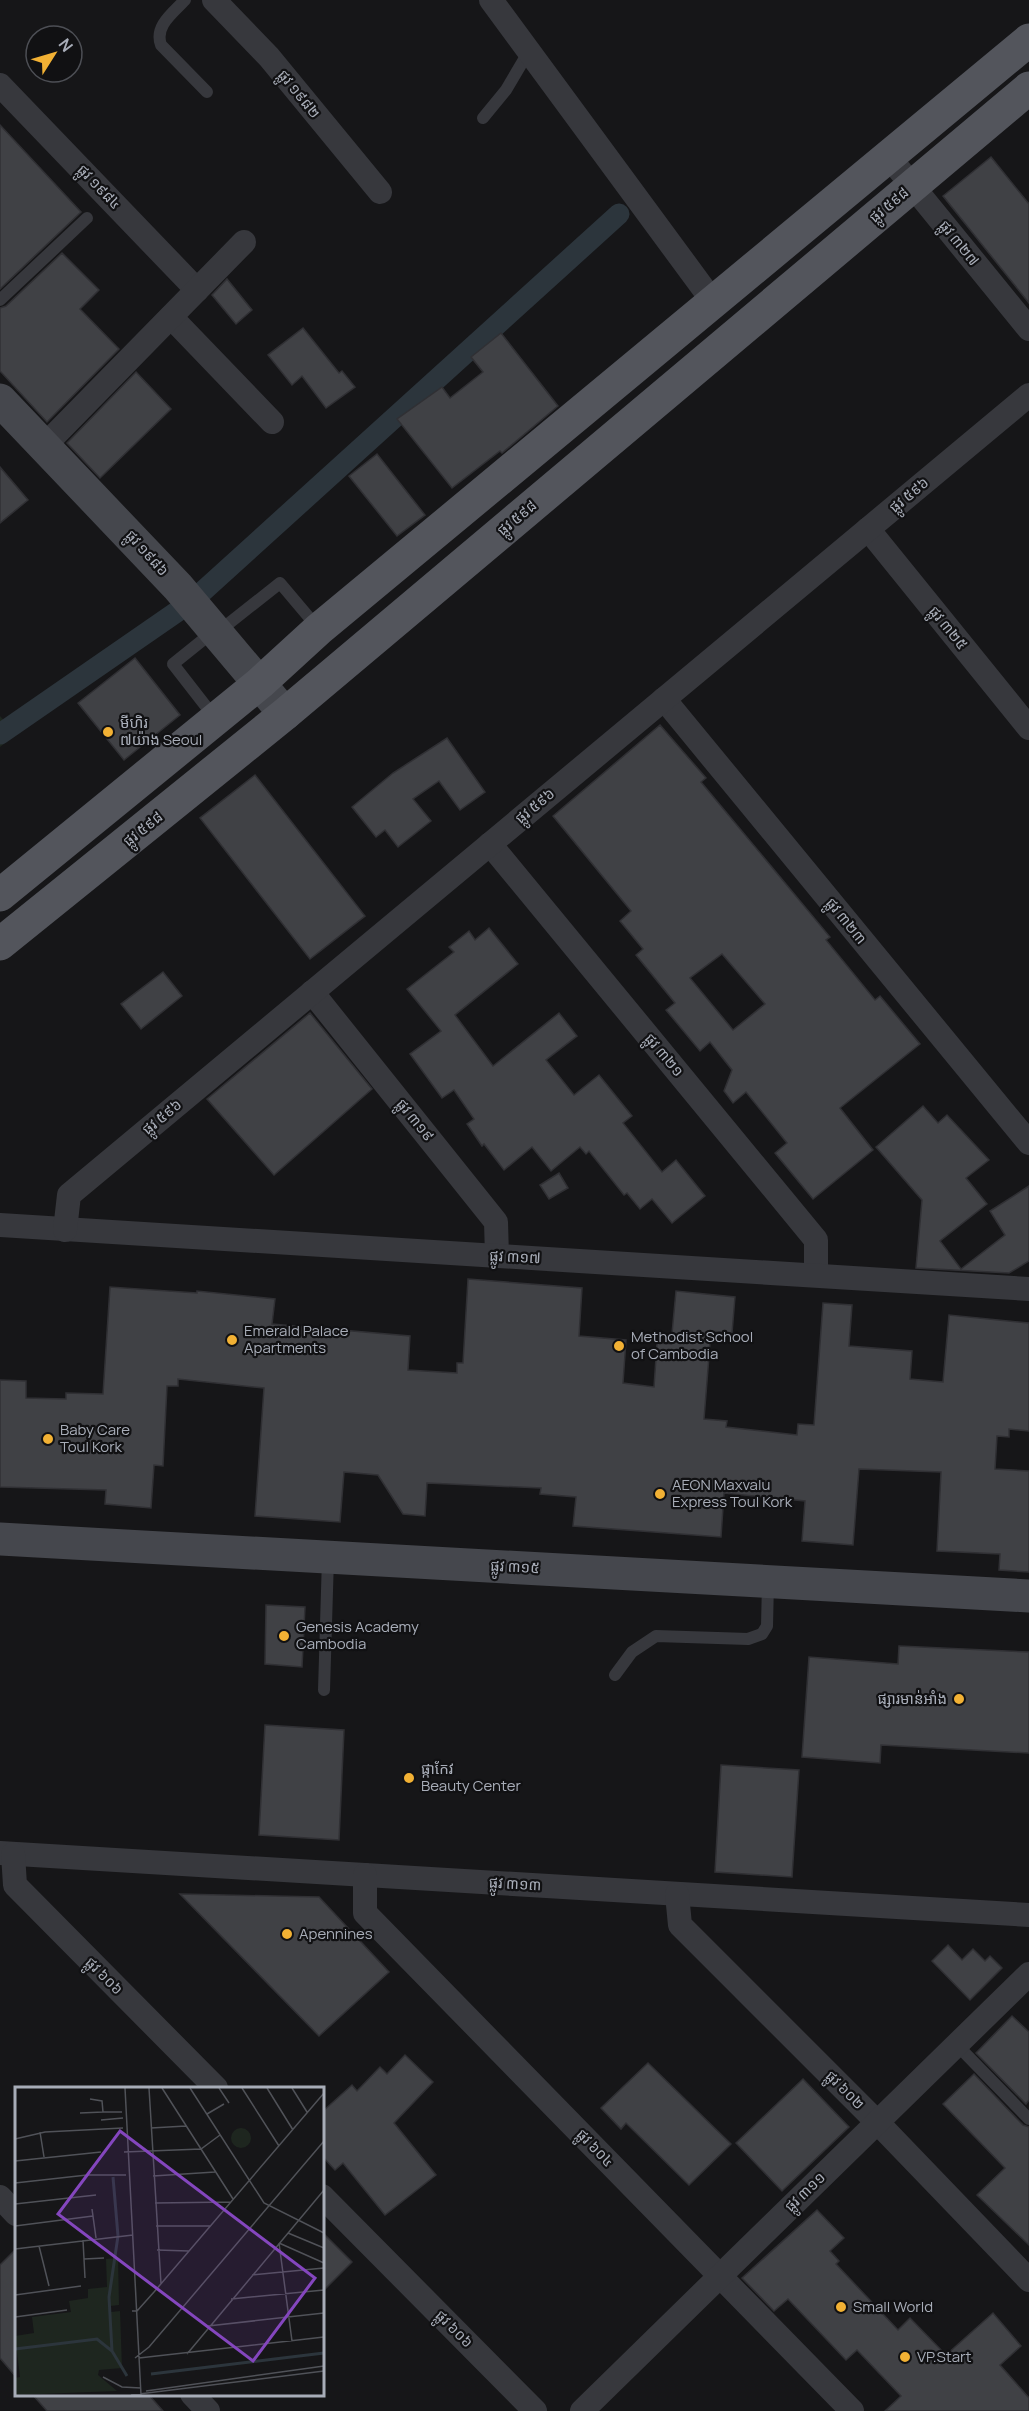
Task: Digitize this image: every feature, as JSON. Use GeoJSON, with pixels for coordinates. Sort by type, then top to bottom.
{"type":"FeatureCollection","features":[{"type":"Feature","properties":{"kind":"main road"},"geometry":{"type":"LineString","coordinates":[[0,895],[260,683],[319,629],[1029,40]]}},
{"type":"Feature","properties":{"kind":"main road","name":"ផ្លូវ ៥៩៨"},"geometry":{"type":"LineString","coordinates":[[0,944],[285,714],[1029,88]]}},
{"type":"Feature","properties":{"kind":"main road"},"geometry":{"type":"LineString","coordinates":[[88,823],[110,855]]}},
{"type":"Feature","properties":{"kind":"street","name":"ផ្លូវ ១៩៨២"},"geometry":{"type":"LineString","coordinates":[[214,0],[269,57],[380,192]]}},
{"type":"Feature","properties":{"kind":"street"},"geometry":{"type":"LineString","coordinates":[[491,0],[714,303]]}},
{"type":"Feature","properties":{"kind":"street","name":"ផ្លូវ ១៩៨៤"},"geometry":{"type":"LineString","coordinates":[[0,85],[197,290]]}},
{"type":"Feature","properties":{"kind":"street","name":"ផ្លូវ ៣២៧"},"geometry":{"type":"LineString","coordinates":[[889,157],[1029,329]]}},
{"type":"Feature","properties":{"kind":"street"},"geometry":{"type":"LineString","coordinates":[[45,445],[244,242]]}},
{"type":"Feature","properties":{"kind":"street"},"geometry":{"type":"LineString","coordinates":[[171,317],[272,422]]}},
{"type":"Feature","properties":{"kind":"street","name":"ផ្លូវ ៥៩៦"},"geometry":{"type":"LineString","coordinates":[[66,1230],[69,1194],[1029,394]]}},
{"type":"Feature","properties":{"kind":"street","name":"ផ្លូវ ១៩៨៦"},"geometry":{"type":"LineString","coordinates":[[0,400],[178,587],[285,714]]}},
{"type":"Feature","properties":{"kind":"street","name":"ផ្លូវ ៣២៥"},"geometry":{"type":"LineString","coordinates":[[868,529],[1029,728]]}},
{"type":"Feature","properties":{"kind":"street","name":"ផ្លូវ ៣២៣"},"geometry":{"type":"LineString","coordinates":[[664,699],[1029,1143]]}},
{"type":"Feature","properties":{"kind":"street","name":"ផ្លូវ ៣២១"},"geometry":{"type":"LineString","coordinates":[[490,844],[816,1240],[816,1274]]}},
{"type":"Feature","properties":{"kind":"street","name":"ផ្លូវ ៣១៩"},"geometry":{"type":"LineString","coordinates":[[312,992],[496,1222],[497,1256]]}},
{"type":"Feature","properties":{"kind":"street","name":"ផ្លូវ ៣១៧"},"geometry":{"type":"LineString","coordinates":[[0,1226],[816,1274],[1029,1289]]}},
{"type":"Feature","properties":{"kind":"street","name":"ផ្លូវ ៣១៥"},"geometry":{"type":"LineString","coordinates":[[0,1539],[1029,1596]]}},
{"type":"Feature","properties":{"kind":"street","name":"ផ្លូវ ៣១៣"},"geometry":{"type":"LineString","coordinates":[[6,1853],[1029,1915]]}},
{"type":"Feature","properties":{"kind":"street","name":"ផ្លូវ ៦០៦"},"geometry":{"type":"LineString","coordinates":[[6,1853],[15,1885],[215,2087]]}},
{"type":"Feature","properties":{"kind":"street","name":"ផ្លូវ ៦០៤"},"geometry":{"type":"LineString","coordinates":[[365,1875],[365,1913],[852,2411]]}},
{"type":"Feature","properties":{"kind":"street","name":"ផ្លូវ ៦០២"},"geometry":{"type":"LineString","coordinates":[[677,1894],[680,1925],[878,2123],[1029,2280]]}},
{"type":"Feature","properties":{"kind":"street","name":"ផ្លូវ ៣១១"},"geometry":{"type":"LineString","coordinates":[[582,2411],[1029,1974]]}},
{"type":"Feature","properties":{"kind":"street"},"geometry":{"type":"LineString","coordinates":[[0,2197],[15,2213]]}},
{"type":"Feature","properties":{"kind":"street","name":"ផ្លូវ ៦០៦"},"geometry":{"type":"LineString","coordinates":[[324,2198],[535,2411]]}},
{"type":"Feature","properties":{"kind":"street"},"geometry":{"type":"LineString","coordinates":[[194,2396],[208,2411]]}},
{"type":"Feature","properties":{"kind":"lane"},"geometry":{"type":"LineString","coordinates":[[185,0],[160,27],[158,37],[161,45],[207,92]]}},
{"type":"Feature","properties":{"kind":"lane"},"geometry":{"type":"LineString","coordinates":[[483,118],[506,90],[529,51]]}},
{"type":"Feature","properties":{"kind":"lane"},"geometry":{"type":"LineString","coordinates":[[0,300],[87,218]]}},
{"type":"Feature","properties":{"kind":"lane"},"geometry":{"type":"LineString","coordinates":[[216,719],[173,664],[212,627],[280,583],[319,629]]}},
{"type":"Feature","properties":{"kind":"lane"},"geometry":{"type":"LineString","coordinates":[[324,1690],[328,1557]]}},
{"type":"Feature","properties":{"kind":"lane"},"geometry":{"type":"LineString","coordinates":[[615,1675],[632,1652],[656,1636],[748,1639],[762,1634],[767,1626],[768,1581]]}},
{"type":"Feature","properties":{"kind":"lane"},"geometry":{"type":"LineString","coordinates":[[957,2045],[1029,2119]]}},
{"type":"Feature","properties":{"kind":"shaded area"},"geometry":{"type":"Polygon","coordinates":[[[0,716],[16,734],[0,747],[0,716]]]}},
{"type":"Feature","properties":{"kind":"building"},"geometry":{"type":"Polygon","coordinates":[[[0,125],[81,212],[0,289],[0,125]]]}},
{"type":"Feature","properties":{"kind":"building"},"geometry":{"type":"Polygon","coordinates":[[[991,157],[1029,204],[1029,303],[943,196],[991,157]]]}},
{"type":"Feature","properties":{"kind":"building"},"geometry":{"type":"Polygon","coordinates":[[[62,253],[99,290],[80,309],[119,349],[47,422],[0,371],[0,308],[6,306],[62,253]]]}},
{"type":"Feature","properties":{"kind":"building"},"geometry":{"type":"Polygon","coordinates":[[[227,279],[252,310],[236,324],[212,295],[227,279]]]}},
{"type":"Feature","properties":{"kind":"building"},"geometry":{"type":"Polygon","coordinates":[[[303,328],[339,373],[342,371],[355,387],[326,408],[302,376],[292,385],[268,355],[303,328]]]}},
{"type":"Feature","properties":{"kind":"building"},"geometry":{"type":"Polygon","coordinates":[[[501,333],[558,406],[502,453],[500,451],[452,488],[397,419],[442,387],[450,398],[483,372],[471,357],[501,333]]]}},
{"type":"Feature","properties":{"kind":"building"},"geometry":{"type":"Polygon","coordinates":[[[136,372],[171,409],[100,478],[67,443],[136,372]]]}},
{"type":"Feature","properties":{"kind":"building"},"geometry":{"type":"Polygon","coordinates":[[[377,454],[425,515],[397,536],[349,476],[377,454]]]}},
{"type":"Feature","properties":{"kind":"building"},"geometry":{"type":"Polygon","coordinates":[[[0,467],[28,500],[0,523],[0,467]]]}},
{"type":"Feature","properties":{"kind":"building"},"geometry":{"type":"Polygon","coordinates":[[[135,658],[180,715],[124,760],[78,703],[135,658]]]}},
{"type":"Feature","properties":{"kind":"building"},"geometry":{"type":"Polygon","coordinates":[[[660,725],[706,778],[701,782],[830,937],[826,940],[875,1000],[880,996],[920,1044],[840,1108],[873,1150],[813,1199],[775,1153],[787,1143],[746,1092],[733,1103],[724,1091],[732,1070],[710,1042],[700,1051],[666,1010],[675,1003],[636,955],[643,949],[620,921],[631,911],[553,816],[660,725]],[[722,954],[690,978],[733,1030],[765,1004],[722,954]]]}},
{"type":"Feature","properties":{"kind":"building"},"geometry":{"type":"Polygon","coordinates":[[[447,738],[485,792],[460,810],[439,781],[413,799],[431,821],[398,847],[385,830],[376,837],[352,807],[393,773],[447,738]]]}},
{"type":"Feature","properties":{"kind":"building"},"geometry":{"type":"Polygon","coordinates":[[[255,775],[365,916],[310,959],[200,818],[255,775]]]}},
{"type":"Feature","properties":{"kind":"building"},"geometry":{"type":"Polygon","coordinates":[[[489,928],[518,964],[455,1015],[493,1066],[559,1013],[577,1036],[546,1060],[574,1095],[599,1075],[632,1116],[623,1123],[662,1172],[676,1160],[705,1196],[672,1223],[652,1199],[640,1209],[627,1193],[624,1195],[589,1151],[586,1154],[580,1147],[551,1171],[532,1147],[504,1170],[484,1144],[482,1146],[467,1124],[474,1119],[454,1090],[442,1098],[410,1054],[441,1031],[407,989],[454,952],[449,947],[469,931],[475,940],[489,928]]]}},
{"type":"Feature","properties":{"kind":"building"},"geometry":{"type":"Polygon","coordinates":[[[163,972],[182,996],[141,1029],[121,1004],[163,972]]]}},
{"type":"Feature","properties":{"kind":"building"},"geometry":{"type":"Polygon","coordinates":[[[310,1013],[372,1089],[274,1175],[207,1099],[310,1013]]]}},
{"type":"Feature","properties":{"kind":"building"},"geometry":{"type":"Polygon","coordinates":[[[923,1106],[938,1123],[947,1115],[989,1160],[966,1178],[987,1204],[940,1241],[961,1269],[1005,1235],[990,1211],[1029,1186],[1029,1261],[1009,1273],[916,1268],[922,1200],[876,1147],[923,1106]]]}},
{"type":"Feature","properties":{"kind":"building"},"geometry":{"type":"Polygon","coordinates":[[[559,1173],[568,1188],[549,1199],[540,1185],[559,1173]]]}},
{"type":"Feature","properties":{"kind":"building"},"geometry":{"type":"Polygon","coordinates":[[[468,1279],[582,1288],[579,1336],[626,1340],[623,1383],[654,1387],[657,1343],[671,1344],[676,1291],[735,1297],[732,1333],[711,1331],[704,1419],[727,1421],[726,1427],[797,1435],[798,1424],[814,1425],[823,1303],[852,1305],[849,1346],[912,1351],[910,1379],[943,1382],[949,1315],[1029,1323],[1029,1431],[1009,1429],[1009,1437],[997,1436],[995,1469],[1029,1471],[1029,1572],[999,1570],[1000,1554],[937,1551],[941,1472],[859,1469],[853,1545],[802,1541],[805,1501],[724,1493],[721,1537],[573,1526],[576,1497],[540,1494],[541,1488],[427,1483],[425,1516],[403,1514],[378,1475],[344,1472],[340,1522],[255,1516],[264,1388],[178,1379],[178,1386],[167,1386],[163,1466],[154,1465],[151,1508],[105,1504],[106,1490],[0,1487],[0,1380],[26,1381],[26,1398],[66,1399],[66,1393],[103,1394],[110,1287],[197,1293],[197,1291],[275,1299],[272,1324],[410,1336],[408,1370],[457,1373],[457,1363],[463,1363],[468,1279]]]}},
{"type":"Feature","properties":{"kind":"building","name":"Genesis Academy Cambodia"},"geometry":{"type":"Polygon","coordinates":[[[266,1605],[305,1607],[302,1667],[265,1664],[266,1605]]]}},
{"type":"Feature","properties":{"kind":"building","name":"ផ្សារមាន់អាំង"},"geometry":{"type":"Polygon","coordinates":[[[899,1646],[1029,1652],[1029,1753],[881,1745],[880,1763],[802,1757],[809,1657],[898,1664],[899,1646]]]}},
{"type":"Feature","properties":{"kind":"building"},"geometry":{"type":"Polygon","coordinates":[[[265,1725],[344,1730],[339,1840],[259,1835],[265,1725]]]}},
{"type":"Feature","properties":{"kind":"building"},"geometry":{"type":"Polygon","coordinates":[[[721,1765],[799,1770],[792,1877],[715,1872],[721,1765]]]}},
{"type":"Feature","properties":{"kind":"building","name":"Apennines"},"geometry":{"type":"Polygon","coordinates":[[[180,1894],[319,1897],[389,1972],[319,2036],[180,1894]]]}},
{"type":"Feature","properties":{"kind":"building"},"geometry":{"type":"Polygon","coordinates":[[[948,1945],[962,1960],[973,1949],[985,1961],[990,1956],[1002,1968],[970,2000],[932,1961],[948,1945]]]}},
{"type":"Feature","properties":{"kind":"building"},"geometry":{"type":"Polygon","coordinates":[[[1012,2016],[1029,2032],[1029,2100],[1026,2104],[976,2053],[1012,2016]]]}},
{"type":"Feature","properties":{"kind":"building"},"geometry":{"type":"Polygon","coordinates":[[[405,2055],[433,2082],[394,2123],[436,2175],[385,2215],[343,2163],[335,2170],[324,2158],[324,2110],[352,2085],[357,2091],[380,2067],[387,2074],[405,2055]]]}},
{"type":"Feature","properties":{"kind":"building"},"geometry":{"type":"Polygon","coordinates":[[[648,2063],[731,2144],[689,2185],[626,2123],[621,2129],[601,2108],[648,2063]]]}},
{"type":"Feature","properties":{"kind":"building"},"geometry":{"type":"Polygon","coordinates":[[[974,2074],[1023,2125],[1029,2127],[1029,2245],[977,2195],[1005,2168],[943,2104],[974,2074]]]}},
{"type":"Feature","properties":{"kind":"building"},"geometry":{"type":"Polygon","coordinates":[[[803,2079],[849,2127],[782,2191],[736,2143],[803,2079]]]}},
{"type":"Feature","properties":{"kind":"building"},"geometry":{"type":"Polygon","coordinates":[[[817,2210],[844,2238],[830,2251],[839,2261],[836,2264],[898,2330],[910,2318],[946,2355],[993,2313],[1021,2346],[1000,2365],[1029,2398],[1029,2411],[885,2411],[901,2396],[857,2350],[846,2360],[788,2299],[774,2311],[742,2278],[817,2210]]]}},
{"type":"Feature","properties":{"kind":"building"},"geometry":{"type":"Polygon","coordinates":[[[324,2234],[352,2262],[324,2290],[324,2234]]]}},
{"type":"Feature","properties":{"kind":"building"},"geometry":{"type":"Polygon","coordinates":[[[15,2250],[15,2376],[0,2358],[0,2265],[15,2250]]]}},
{"type":"Feature","properties":{"kind":"building"},"geometry":{"type":"Polygon","coordinates":[[[34,2396],[150,2396],[163,2411],[47,2411],[34,2396]]]}},
{"type":"Feature","properties":{"kind":"waterway"},"geometry":{"type":"LineString","coordinates":[[0,734],[191,602],[619,214]]}},
{"type":"Feature","properties":{"kind":"place","name":"មីហិរ ៧យ៉ាង Seoul"},"geometry":{"type":"Point","coordinates":[108,732]}},
{"type":"Feature","properties":{"kind":"place","name":"Emerald Palace Apartments"},"geometry":{"type":"Point","coordinates":[232,1340]}},
{"type":"Feature","properties":{"kind":"place","name":"Methodist School of Cambodia"},"geometry":{"type":"Point","coordinates":[619,1346]}},
{"type":"Feature","properties":{"kind":"place","name":"Baby Care Toul Kork"},"geometry":{"type":"Point","coordinates":[48,1439]}},
{"type":"Feature","properties":{"kind":"place","name":"AEON Maxvalu Express Toul Kork"},"geometry":{"type":"Point","coordinates":[660,1494]}},
{"type":"Feature","properties":{"kind":"place","name":"Genesis Academy Cambodia"},"geometry":{"type":"Point","coordinates":[284,1636]}},
{"type":"Feature","properties":{"kind":"place","name":"ផ្សារមាន់អាំង"},"geometry":{"type":"Point","coordinates":[959,1699]}},
{"type":"Feature","properties":{"kind":"place","name":"ផ្កាកែវ Beauty Center"},"geometry":{"type":"Point","coordinates":[409,1778]}},
{"type":"Feature","properties":{"kind":"place","name":"Apennines"},"geometry":{"type":"Point","coordinates":[287,1934]}},
{"type":"Feature","properties":{"kind":"place","name":"Small World"},"geometry":{"type":"Point","coordinates":[841,2307]}},
{"type":"Feature","properties":{"kind":"place","name":"VP.Start"},"geometry":{"type":"Point","coordinates":[905,2357]}}]}
